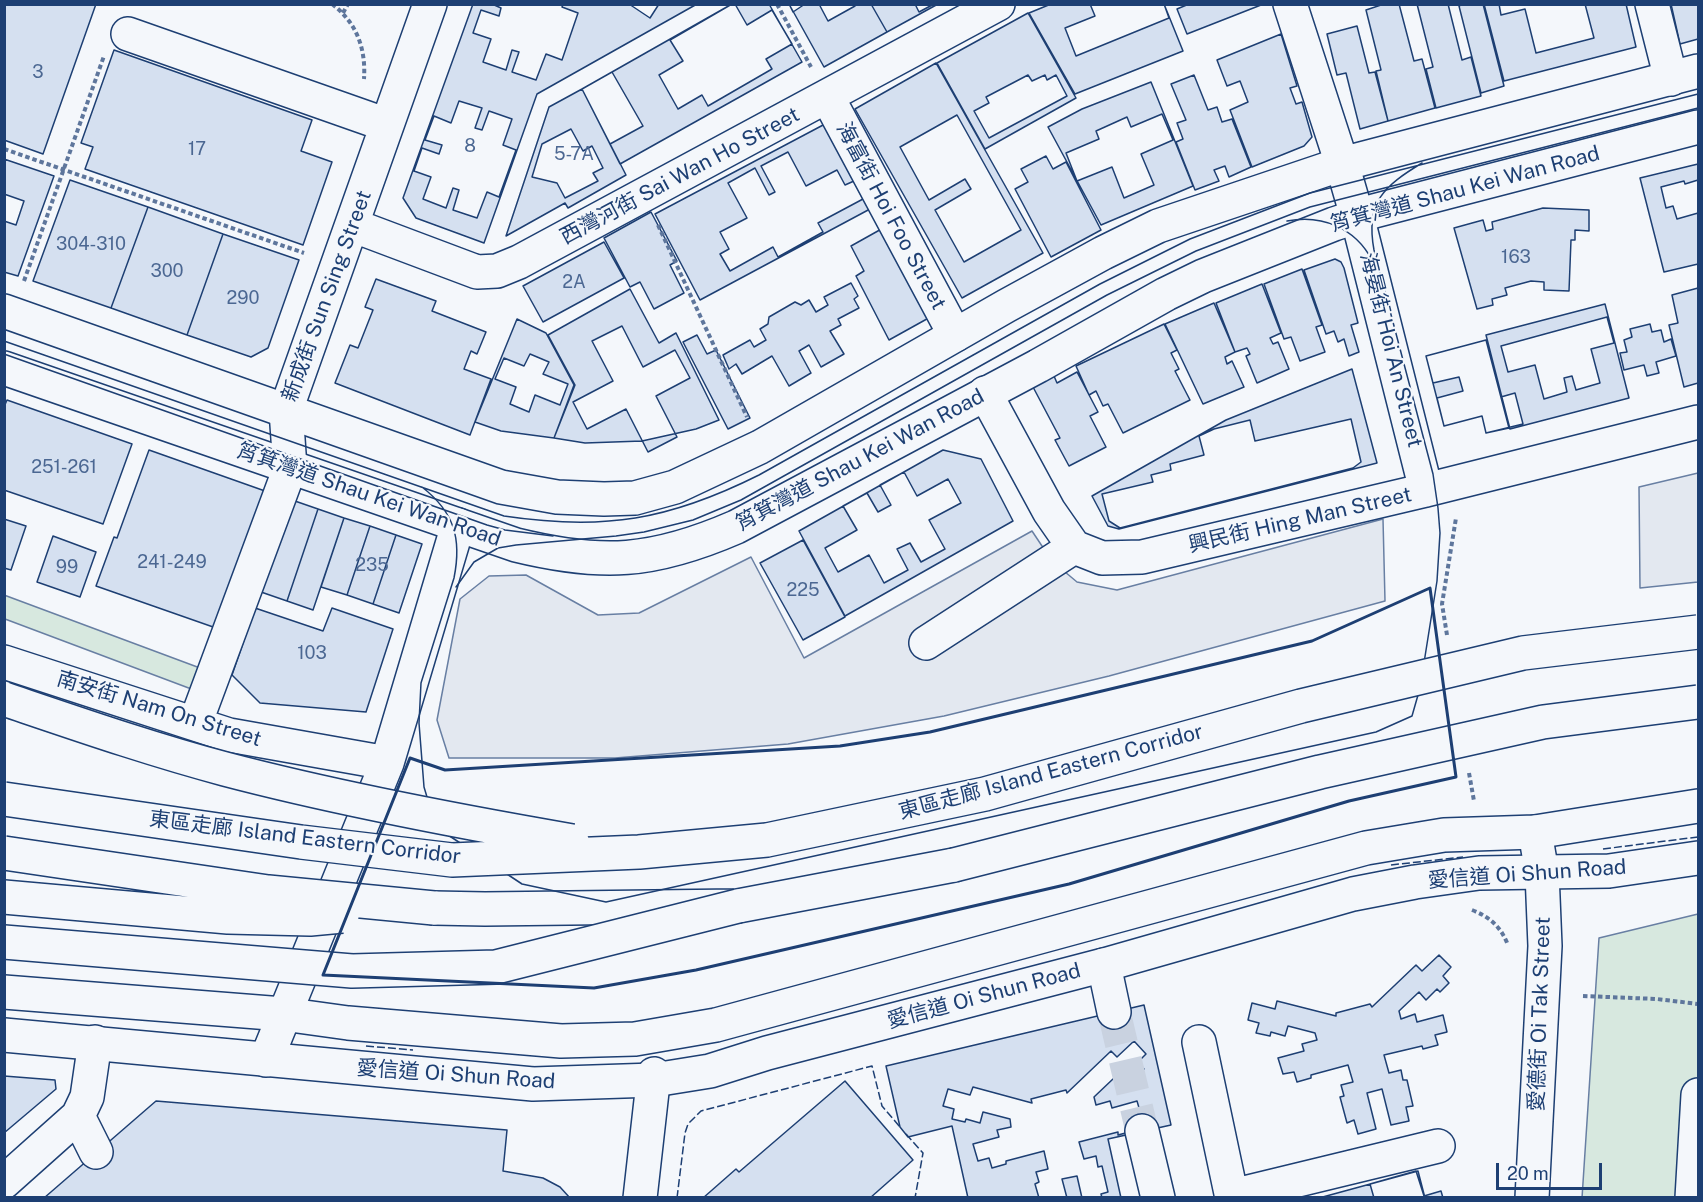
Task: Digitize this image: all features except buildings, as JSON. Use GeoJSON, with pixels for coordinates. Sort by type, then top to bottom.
{"type":"FeatureCollection","features":[{"type":"Feature","properties":{"kind":"main road","name":"新成街 Sun Sing Street"},"geometry":{"type":"LineString","coordinates":[[195,724],[290,468],[286,410],[430,4]]}},
{"type":"Feature","properties":{"kind":"main road","name":"西灣河街 Sai Wan Ho Street"},"geometry":{"type":"LineString","coordinates":[[352,225],[477,272],[497,271],[519,262],[820,83],[998,4]]}},
{"type":"Feature","properties":{"kind":"main road","name":"海晏街 Hoi An Street"},"geometry":{"type":"LineString","coordinates":[[1290,4],[1357,216],[1426,490]]}},
{"type":"Feature","properties":{"kind":"main road"},"geometry":{"type":"LineString","coordinates":[[13,302],[286,410],[501,488],[557,497],[635,498],[675,488],[734,461],[955,335],[1103,253],[1158,226],[1342,165],[1684,75],[1652,4]]}},
{"type":"Feature","properties":{"kind":"main road"},"geometry":{"type":"LineString","coordinates":[[117,41],[387,126]]}},
{"type":"Feature","properties":{"kind":"main road","name":"海富街 Hoi Foo Street"},"geometry":{"type":"LineString","coordinates":[[820,83],[955,335]]}},
{"type":"Feature","properties":{"kind":"main road","name":"筲箕灣道 Shau Kei Wan Road"},"geometry":{"type":"LineString","coordinates":[[4,368],[516,545],[588,559],[618,559],[659,554],[700,542],[736,527],[1203,276],[1357,216],[1698,127]]}},
{"type":"Feature","properties":{"kind":"main road"},"geometry":{"type":"LineString","coordinates":[[926,643],[1074,547],[1049,511],[985,393]]}},
{"type":"Feature","properties":{"kind":"main road","name":"興民街 Hing Man Street"},"geometry":{"type":"LineString","coordinates":[[1074,547],[1101,558],[1142,557],[1426,490],[1698,422]]}},
{"type":"Feature","properties":{"kind":"main road"},"geometry":{"type":"LineString","coordinates":[[266,1060],[387,763],[458,525]]}},
{"type":"Feature","properties":{"kind":"main road","name":"東區走廊 Island Eastern Corridor"},"geometry":{"type":"LineString","coordinates":[[4,799],[301,842],[452,860],[639,852],[767,840],[985,794],[1301,706],[1522,653],[1698,632]]}},
{"type":"Feature","properties":{"kind":"main road","name":"南安街 Nam On Street"},"geometry":{"type":"LineString","coordinates":[[4,662],[230,735],[387,763]]}},
{"type":"Feature","properties":{"kind":"main road"},"geometry":{"type":"LineString","coordinates":[[4,699],[115,737],[227,770],[449,820],[639,852]]}},
{"type":"Feature","properties":{"kind":"main road"},"geometry":{"type":"LineString","coordinates":[[4,942],[352,970],[496,967],[738,906],[954,865],[1320,772],[1543,723],[1698,702]]}},
{"type":"Feature","properties":{"kind":"main road","name":"愛信道 Oi Shun Road"},"geometry":{"type":"LineString","coordinates":[[4,992],[283,1014],[348,1023],[561,1041],[635,1039],[673,1034],[728,1022],[1366,848],[1444,835],[1535,832],[1698,806]]}},
{"type":"Feature","properties":{"kind":"main road","name":"愛德街 Oi Tak Street"},"geometry":{"type":"LineString","coordinates":[[1532,1197],[1545,946],[1542,873],[1535,832]]}},
{"type":"Feature","properties":{"kind":"main road"},"geometry":{"type":"LineString","coordinates":[[4,854],[268,892],[434,908],[738,906]]}},
{"type":"Feature","properties":{"kind":"main road","name":"愛信道 Oi Shun Road"},"geometry":{"type":"LineString","coordinates":[[4,1035],[533,1084],[654,1077],[710,1071],[767,1053],[1104,965],[1353,894],[1479,873],[1609,871],[1698,858]]}},
{"type":"Feature","properties":{"kind":"main road"},"geometry":{"type":"LineString","coordinates":[[4,897],[228,917],[310,919],[434,908]]}},
{"type":"Feature","properties":{"kind":"main road"},"geometry":{"type":"LineString","coordinates":[[1104,965],[1114,1011]]}},
{"type":"Feature","properties":{"kind":"main road"},"geometry":{"type":"LineString","coordinates":[[4,1182],[78,1116],[87,1097],[95,1042]]}},
{"type":"Feature","properties":{"kind":"main road"},"geometry":{"type":"LineString","coordinates":[[1199,1042],[1232,1197],[1438,1146]]}},
{"type":"Feature","properties":{"kind":"main road"},"geometry":{"type":"LineString","coordinates":[[640,1197],[654,1077]]}},
{"type":"Feature","properties":{"kind":"main road"},"geometry":{"type":"LineString","coordinates":[[1692,1197],[1698,1095]]}},
{"type":"Feature","properties":{"kind":"main road"},"geometry":{"type":"LineString","coordinates":[[78,1116],[96,1152]]}},
{"type":"Feature","properties":{"kind":"main road"},"geometry":{"type":"LineString","coordinates":[[1142,1131],[1158,1197]]}},
{"type":"Feature","properties":{"kind":"path"},"geometry":{"type":"LineString","coordinates":[[343,13],[348,4]]}},
{"type":"Feature","properties":{"kind":"path"},"geometry":{"type":"LineString","coordinates":[[777,4],[820,83]]}},
{"type":"Feature","properties":{"kind":"path"},"geometry":{"type":"LineString","coordinates":[[13,302],[64,169],[117,41]]}},
{"type":"Feature","properties":{"kind":"path"},"geometry":{"type":"LineString","coordinates":[[4,148],[309,255]]}},
{"type":"Feature","properties":{"kind":"path"},"geometry":{"type":"LineString","coordinates":[[657,221],[748,419]]}},
{"type":"Feature","properties":{"kind":"path"},"geometry":{"type":"LineString","coordinates":[[1583,996],[1657,999],[1698,1004]]}},
{"type":"Feature","properties":{"kind":"shaded area"},"geometry":{"type":"Polygon","coordinates":[[[1698,473],[1698,582],[1640,588],[1639,487],[1698,473]]]}},
{"type":"Feature","properties":{"kind":"shaded area"},"geometry":{"type":"Polygon","coordinates":[[[1383,519],[1385,601],[1109,676],[944,716],[788,744],[615,758],[449,758],[437,720],[460,599],[489,576],[526,575],[598,615],[639,613],[751,557],[804,658],[1032,531],[1052,561],[1077,582],[1117,590],[1383,519]]]}},
{"type":"Feature","properties":{"kind":"shaded area"},"geometry":{"type":"Polygon","coordinates":[[[4,595],[200,668],[194,690],[5,619],[4,595]]]}},
{"type":"Feature","properties":{"kind":"shaded area"},"geometry":{"type":"Polygon","coordinates":[[[1698,914],[1698,1197],[1582,1198],[1599,938],[1698,914]]]}},
{"type":"Feature","properties":{"kind":"tunnel"},"geometry":{"type":"LineString","coordinates":[[1114,1012],[1142,1131]]}},
{"type":"Feature","properties":{"kind":"tram line"},"geometry":{"type":"LineString","coordinates":[[4,341],[504,516],[573,522],[635,518],[665,512],[695,502],[759,475],[1100,284],[1190,239],[1310,193],[1698,94]]}},
{"type":"Feature","properties":{"kind":"tram line"},"geometry":{"type":"LineString","coordinates":[[456,587],[474,562],[498,548],[644,532],[693,520],[741,500],[1107,295],[1196,251],[1310,207],[1698,108]]}},
{"type":"Feature","properties":{"kind":"tram line"},"geometry":{"type":"LineString","coordinates":[[422,487],[442,506],[448,516],[456,538],[457,550],[454,578],[421,683],[419,723],[424,787],[436,827],[522,884],[606,902],[1376,732],[1412,716],[1420,688],[1437,581],[1440,533],[1433,474],[1374,250],[1372,233],[1372,219],[1380,197],[1397,180],[1422,163]]}},
{"type":"Feature","properties":{"kind":"tram line"},"geometry":{"type":"LineString","coordinates":[[1287,221],[1313,220],[1336,226],[1356,239],[1372,260]]}},
{"type":"Feature","properties":{"kind":"tram line"},"geometry":{"type":"LineString","coordinates":[[4,354],[487,525],[505,530],[553,536]]}},
{"type":"Feature","properties":{"kind":"fence"},"geometry":{"type":"LineString","coordinates":[[1603,849],[1698,837]]}},
{"type":"Feature","properties":{"kind":"fence"},"geometry":{"type":"LineString","coordinates":[[1391,865],[1463,857]]}},
{"type":"Feature","properties":{"kind":"fence"},"geometry":{"type":"LineString","coordinates":[[366,1046],[413,1050]]}},
{"type":"Feature","properties":{"kind":"fence"},"geometry":{"type":"LineString","coordinates":[[677,1198],[685,1133],[688,1124],[701,1111],[872,1066],[882,1106],[900,1127]]}},
{"type":"Feature","properties":{"kind":"fence"},"geometry":{"type":"LineString","coordinates":[[906,1134],[923,1153],[915,1198]]}},
{"type":"Feature","properties":{"kind":"wall"},"geometry":{"type":"LineString","coordinates":[[1430,588],[1456,777],[1349,801],[1069,884],[696,970],[594,988],[323,975],[410,758],[445,770],[840,746],[930,732],[1312,641],[1430,588]]}}]}
